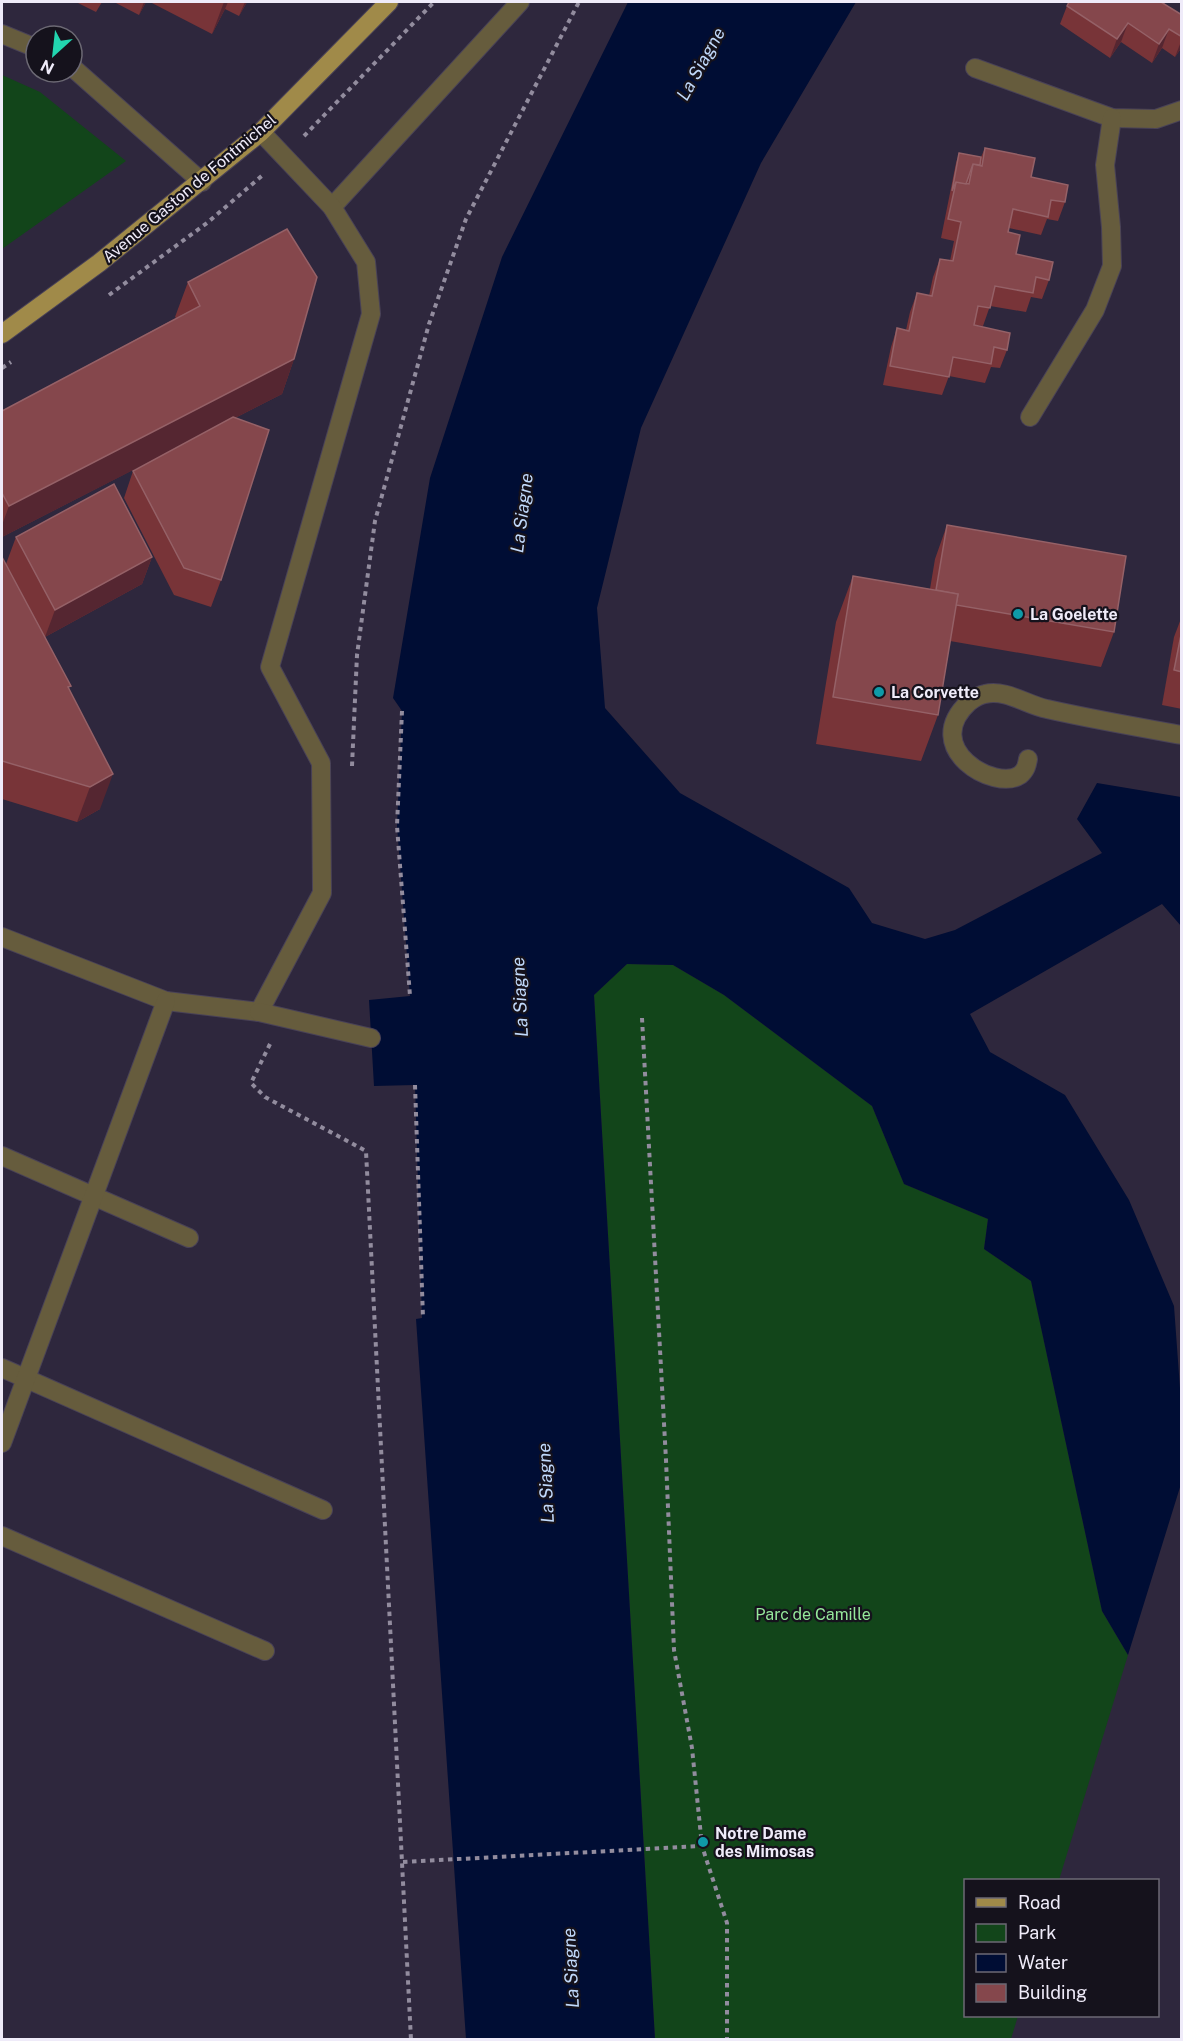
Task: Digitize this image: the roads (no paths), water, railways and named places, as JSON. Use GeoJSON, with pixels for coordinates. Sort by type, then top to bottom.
{"type":"FeatureCollection","features":[{"type":"Feature","properties":{"kind":"main road","name":"Avenue Gaston de Fontmichel"},"geometry":{"type":"LineString","coordinates":[[2,334],[202,182],[261,132],[389,2]]}},
{"type":"Feature","properties":{"kind":"street"},"geometry":{"type":"LineString","coordinates":[[332,207],[519,2]]}},
{"type":"Feature","properties":{"kind":"street"},"geometry":{"type":"LineString","coordinates":[[2,34],[24,43]]}},
{"type":"Feature","properties":{"kind":"street"},"geometry":{"type":"LineString","coordinates":[[975,68],[1112,118],[1156,119],[1182,110]]}},
{"type":"Feature","properties":{"kind":"street"},"geometry":{"type":"LineString","coordinates":[[84,78],[202,182]]}},
{"type":"Feature","properties":{"kind":"street"},"geometry":{"type":"LineString","coordinates":[[1030,417],[1095,310],[1112,266],[1105,165],[1112,118]]}},
{"type":"Feature","properties":{"kind":"street"},"geometry":{"type":"LineString","coordinates":[[259,1012],[322,893],[321,763],[270,667],[371,314],[366,262],[332,207],[261,132]]}},
{"type":"Feature","properties":{"kind":"street"},"geometry":{"type":"LineString","coordinates":[[1028,759],[1026,768],[1013,778],[983,773],[956,752],[952,739],[952,727],[962,710],[972,700],[986,693],[1005,695],[1043,709],[1182,735]]}},
{"type":"Feature","properties":{"kind":"street"},"geometry":{"type":"LineString","coordinates":[[2,937],[166,1001],[259,1012],[371,1038]]}},
{"type":"Feature","properties":{"kind":"street"},"geometry":{"type":"LineString","coordinates":[[2,1443],[166,1001]]}},
{"type":"Feature","properties":{"kind":"street"},"geometry":{"type":"LineString","coordinates":[[2,1156],[189,1238]]}},
{"type":"Feature","properties":{"kind":"street"},"geometry":{"type":"LineString","coordinates":[[2,1368],[322,1510]]}},
{"type":"Feature","properties":{"kind":"street"},"geometry":{"type":"LineString","coordinates":[[2,1536],[265,1651]]}},
{"type":"Feature","properties":{"kind":"water","name":"La Siagne"},"geometry":{"type":"Polygon","coordinates":[[[628,2],[856,2],[761,163],[641,428],[597,608],[605,708],[680,793],[849,888],[872,923],[925,939],[955,930],[1102,853],[1077,819],[1097,783],[1181,797],[1181,926],[1162,904],[970,1014],[990,1052],[1065,1095],[1129,1200],[1174,1306],[1181,1402],[1181,1484],[1128,1655],[1102,1611],[1031,1281],[984,1249],[988,1219],[904,1184],[872,1106],[724,995],[673,965],[627,964],[594,995],[655,2039],[466,2039],[416,1319],[422,1318],[415,1085],[374,1086],[369,1000],[410,996],[397,826],[402,711],[393,698],[430,478],[502,257],[628,2]]]}},
{"type":"Feature","properties":{"kind":"place","name":"La Goelette"},"geometry":{"type":"Point","coordinates":[1018,614]}},
{"type":"Feature","properties":{"kind":"place","name":"La Corvette"},"geometry":{"type":"Point","coordinates":[879,692]}},
{"type":"Feature","properties":{"kind":"place","name":"Notre Dame des Mimosas"},"geometry":{"type":"Point","coordinates":[703,1842]}},
{"type":"Feature","properties":{"kind":"park label","name":"Parc de Camille"},"geometry":{"type":"Point","coordinates":[813,1614]}}]}
